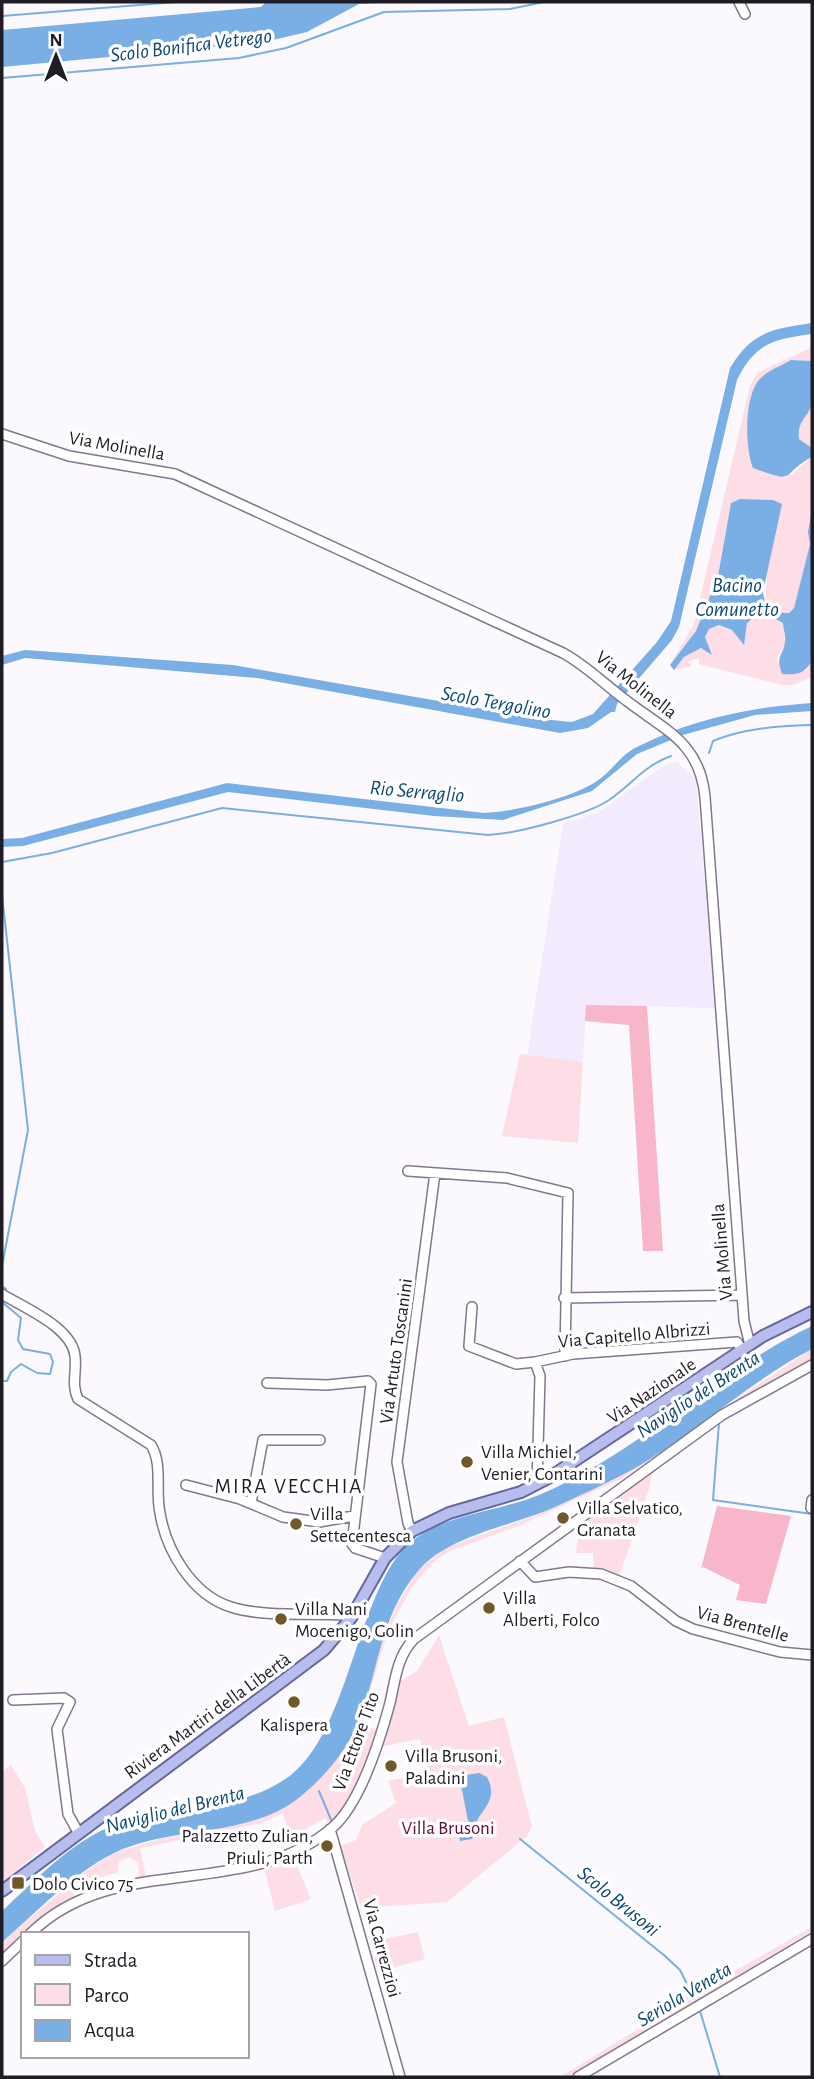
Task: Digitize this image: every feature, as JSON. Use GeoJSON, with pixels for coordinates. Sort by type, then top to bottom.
{"type":"FeatureCollection","features":[{"type":"Feature","properties":{"kind":"main road","name":"Via Nazionale"},"geometry":{"type":"LineString","coordinates":[[351,1618],[385,1558],[412,1531],[449,1513],[521,1492],[572,1465],[744,1344],[812,1312]]}},
{"type":"Feature","properties":{"kind":"main road","name":"Riviera Martiri della Libertà"},"geometry":{"type":"LineString","coordinates":[[2,1891],[314,1658],[334,1640],[351,1618]]}},
{"type":"Feature","properties":{"kind":"street"},"geometry":{"type":"LineString","coordinates":[[739,2],[745,14]]}},
{"type":"Feature","properties":{"kind":"street","name":"Via Molinella"},"geometry":{"type":"LineString","coordinates":[[2,434],[69,456],[159,470],[190,480],[563,653],[586,666],[613,690],[664,726],[684,745],[699,765],[704,784],[744,1344]]}},
{"type":"Feature","properties":{"kind":"street"},"geometry":{"type":"LineString","coordinates":[[408,1171],[507,1178],[568,1193],[565,1356]]}},
{"type":"Feature","properties":{"kind":"street","name":"Via Artuto Toscanini"},"geometry":{"type":"LineString","coordinates":[[412,1531],[408,1524],[397,1462],[435,1173]]}},
{"type":"Feature","properties":{"kind":"street"},"geometry":{"type":"LineString","coordinates":[[2,1294],[69,1340],[75,1353],[74,1384],[78,1399],[151,1445],[157,1458],[158,1504],[166,1538],[173,1554],[197,1584],[215,1600],[235,1608],[343,1615],[351,1618]]}},
{"type":"Feature","properties":{"kind":"street"},"geometry":{"type":"LineString","coordinates":[[564,1298],[742,1294]]}},
{"type":"Feature","properties":{"kind":"street","name":"Via Capitello Albrizzi"},"geometry":{"type":"LineString","coordinates":[[472,1307],[468,1346],[516,1364],[565,1356],[744,1344]]}},
{"type":"Feature","properties":{"kind":"street","name":"Via Capitello Albrizzi"},"geometry":{"type":"LineString","coordinates":[[535,1362],[540,1376],[534,1477],[537,1484]]}},
{"type":"Feature","properties":{"kind":"street","name":"Via Ettore Tito"},"geometry":{"type":"LineString","coordinates":[[32,1932],[56,1913],[99,1892],[154,1878],[252,1868],[288,1854],[330,1829],[343,1816],[360,1785],[386,1717],[405,1649],[430,1626],[580,1521],[737,1405],[812,1364]]}},
{"type":"Feature","properties":{"kind":"street"},"geometry":{"type":"LineString","coordinates":[[267,1383],[327,1385],[368,1381],[371,1384],[354,1517],[353,1547],[385,1558]]}},
{"type":"Feature","properties":{"kind":"street"},"geometry":{"type":"LineString","coordinates":[[251,1503],[264,1440],[320,1440]]}},
{"type":"Feature","properties":{"kind":"street"},"geometry":{"type":"LineString","coordinates":[[186,1485],[251,1503],[271,1513],[319,1522],[354,1517]]}},
{"type":"Feature","properties":{"kind":"street","name":"Via Brentelle"},"geometry":{"type":"LineString","coordinates":[[520,1561],[535,1577],[569,1572],[601,1574],[631,1586],[676,1620],[693,1629],[780,1652],[812,1655]]}},
{"type":"Feature","properties":{"kind":"street"},"geometry":{"type":"LineString","coordinates":[[13,1700],[68,1699],[69,1707],[57,1730],[68,1814],[78,1832]]}},
{"type":"Feature","properties":{"kind":"street","name":"Via Carrezzioi"},"geometry":{"type":"LineString","coordinates":[[330,1829],[400,2077]]}},
{"type":"Feature","properties":{"kind":"street"},"geometry":{"type":"LineString","coordinates":[[578,2077],[812,1939]]}},
{"type":"Feature","properties":{"kind":"street"},"geometry":{"type":"LineString","coordinates":[[2,1961],[21,1943]]}},
{"type":"Feature","properties":{"kind":"shaded area"},"geometry":{"type":"Polygon","coordinates":[[[676,761],[696,779],[715,1008],[586,1005],[583,1062],[527,1056],[563,824],[598,813],[657,770],[676,761]]]}},
{"type":"Feature","properties":{"kind":"shaded area"},"geometry":{"type":"Polygon","coordinates":[[[586,1005],[647,1006],[663,1251],[643,1251],[629,1025],[585,1021],[586,1005]]]}},
{"type":"Feature","properties":{"kind":"shaded area"},"geometry":{"type":"Polygon","coordinates":[[[717,1506],[791,1516],[766,1604],[736,1600],[740,1585],[703,1567],[701,1569],[717,1506]]]}},
{"type":"Feature","properties":{"kind":"green space"},"geometry":{"type":"Polygon","coordinates":[[[812,347],[812,361],[791,360],[791,475],[812,457],[810,544],[794,608],[789,613],[782,613],[765,604],[773,500],[740,499],[731,503],[718,576],[696,631],[670,665],[694,624],[750,386],[757,373],[812,347]]]}},
{"type":"Feature","properties":{"kind":"green space"},"geometry":{"type":"Polygon","coordinates":[[[812,403],[812,448],[799,439],[799,428],[812,403]]]}},
{"type":"Feature","properties":{"kind":"green space"},"geometry":{"type":"Polygon","coordinates":[[[757,615],[770,616],[783,623],[785,642],[777,659],[781,670],[806,671],[812,661],[811,677],[793,685],[782,685],[699,664],[699,658],[687,662],[692,666],[674,670],[684,657],[701,648],[712,654],[705,637],[709,629],[719,625],[732,630],[744,644],[747,623],[757,615]]]}},
{"type":"Feature","properties":{"kind":"green space"},"geometry":{"type":"Polygon","coordinates":[[[520,1054],[583,1062],[578,1143],[502,1136],[520,1054]]]}},
{"type":"Feature","properties":{"kind":"green space"},"geometry":{"type":"Polygon","coordinates":[[[812,1349],[812,1361],[735,1403],[621,1479],[518,1526],[450,1551],[436,1560],[412,1586],[388,1632],[360,1722],[379,1731],[351,1798],[330,1826],[325,1818],[291,1838],[283,1813],[262,1823],[140,1848],[146,1877],[139,1877],[138,1863],[129,1857],[119,1862],[118,1872],[89,1881],[87,1875],[71,1888],[75,1899],[42,1918],[28,1932],[21,1932],[21,1938],[2,1957],[2,1942],[83,1873],[114,1853],[160,1839],[262,1819],[358,1722],[381,1642],[396,1607],[417,1571],[447,1547],[534,1516],[621,1475],[812,1349]]]}},
{"type":"Feature","properties":{"kind":"green space"},"geometry":{"type":"Polygon","coordinates":[[[653,1469],[649,1489],[619,1577],[594,1570],[593,1553],[576,1553],[580,1523],[653,1469]]]}},
{"type":"Feature","properties":{"kind":"green space","name":"Villa Brusoni"},"geometry":{"type":"Polygon","coordinates":[[[439,1635],[469,1726],[504,1717],[532,1827],[527,1836],[447,1902],[361,1908],[340,1846],[356,1840],[362,1825],[396,1803],[388,1781],[429,1772],[420,1739],[379,1747],[397,1683],[417,1671],[439,1635]]]}},
{"type":"Feature","properties":{"kind":"green space"},"geometry":{"type":"Polygon","coordinates":[[[11,1765],[25,1788],[35,1831],[45,1847],[2,1882],[2,1772],[11,1765]]]}},
{"type":"Feature","properties":{"kind":"green space"},"geometry":{"type":"Polygon","coordinates":[[[293,1856],[311,1899],[275,1911],[264,1867],[293,1856]]]}},
{"type":"Feature","properties":{"kind":"green space"},"geometry":{"type":"Polygon","coordinates":[[[812,1927],[812,1931],[595,2061],[568,2077],[560,2077],[635,2031],[685,1994],[694,1992],[695,1985],[701,1990],[812,1927]]]}},
{"type":"Feature","properties":{"kind":"green space"},"geometry":{"type":"Polygon","coordinates":[[[418,1932],[425,1959],[378,1972],[370,1942],[418,1932]]]}},
{"type":"Feature","properties":{"kind":"water"},"geometry":{"type":"Polygon","coordinates":[[[266,2],[395,2],[359,4],[307,32],[260,43],[2,67],[2,30],[261,7],[266,2]]]}},
{"type":"Feature","properties":{"kind":"water"},"geometry":{"type":"Polygon","coordinates":[[[812,323],[812,334],[776,341],[759,351],[751,358],[737,380],[679,627],[672,640],[617,704],[615,712],[588,728],[560,733],[257,678],[25,658],[2,665],[2,656],[25,650],[233,665],[541,719],[572,722],[593,714],[657,642],[671,621],[730,368],[755,339],[775,330],[812,323]]]}},
{"type":"Feature","properties":{"kind":"water"},"geometry":{"type":"Polygon","coordinates":[[[791,360],[812,361],[812,402],[801,423],[799,439],[812,448],[812,457],[787,475],[777,476],[753,468],[748,449],[748,412],[753,389],[761,377],[791,360]]]}},
{"type":"Feature","properties":{"kind":"water","name":"Bacino Comunetto"},"geometry":{"type":"Polygon","coordinates":[[[740,499],[773,500],[782,504],[763,592],[768,606],[778,612],[789,613],[794,608],[810,544],[808,532],[812,510],[812,661],[800,673],[782,674],[779,659],[785,639],[783,623],[770,616],[757,615],[747,623],[744,645],[732,630],[719,625],[709,629],[705,637],[712,655],[701,648],[684,657],[674,670],[670,665],[696,631],[718,576],[731,503],[740,499]]]}},
{"type":"Feature","properties":{"kind":"water"},"geometry":{"type":"Polygon","coordinates":[[[812,703],[812,711],[755,715],[683,735],[637,754],[592,791],[503,820],[434,816],[228,792],[23,846],[2,847],[2,839],[22,838],[227,783],[484,813],[512,810],[562,797],[591,785],[632,750],[679,729],[745,711],[812,703]]]}},
{"type":"Feature","properties":{"kind":"water"},"geometry":{"type":"Polygon","coordinates":[[[812,1326],[812,1349],[770,1374],[650,1459],[555,1507],[463,1540],[431,1559],[418,1571],[395,1607],[353,1734],[334,1763],[300,1797],[257,1820],[160,1838],[114,1853],[69,1882],[2,1942],[2,1911],[54,1863],[82,1842],[114,1825],[136,1818],[250,1796],[291,1775],[309,1756],[324,1732],[382,1583],[396,1558],[409,1543],[443,1524],[539,1495],[575,1478],[644,1435],[742,1366],[812,1326]]]}},
{"type":"Feature","properties":{"kind":"water"},"geometry":{"type":"Polygon","coordinates":[[[479,1773],[487,1777],[490,1783],[490,1798],[478,1819],[472,1839],[460,1841],[458,1833],[468,1821],[461,1785],[466,1775],[479,1773]]]}},
{"type":"Feature","properties":{"kind":"waterway"},"geometry":{"type":"LineString","coordinates":[[2,16],[177,2]]}},
{"type":"Feature","properties":{"kind":"waterway","name":"Scolo Bonifica Vetrego"},"geometry":{"type":"LineString","coordinates":[[2,78],[239,58],[286,48],[384,12],[510,9],[544,2]]}},
{"type":"Feature","properties":{"kind":"waterway"},"geometry":{"type":"LineString","coordinates":[[709,753],[713,741],[737,733],[812,725]]}},
{"type":"Feature","properties":{"kind":"waterway"},"geometry":{"type":"LineString","coordinates":[[2,862],[52,853],[222,808],[488,835],[500,834],[550,823],[599,806],[653,765],[671,756]]}},
{"type":"Feature","properties":{"kind":"waterway"},"geometry":{"type":"LineString","coordinates":[[2,895],[28,1130],[2,1266]]}},
{"type":"Feature","properties":{"kind":"waterway"},"geometry":{"type":"LineString","coordinates":[[2,1286],[6,1289]]}},
{"type":"Feature","properties":{"kind":"waterway"},"geometry":{"type":"LineString","coordinates":[[2,1302],[21,1318],[18,1340],[23,1349],[50,1354],[53,1362],[50,1374],[37,1373],[21,1364],[11,1372],[7,1381],[2,1381]]}},
{"type":"Feature","properties":{"kind":"waterway"},"geometry":{"type":"LineString","coordinates":[[719,1423],[713,1500],[812,1514]]}},
{"type":"Feature","properties":{"kind":"waterway","name":"Scolo Brusoni"},"geometry":{"type":"LineString","coordinates":[[319,1791],[332,1822]]}},
{"type":"Feature","properties":{"kind":"waterway","name":"Scolo Brusoni"},"geometry":{"type":"LineString","coordinates":[[520,1839],[665,1956],[680,1970],[691,1992]]}},
{"type":"Feature","properties":{"kind":"waterway","name":"Scolo Brusoni"},"geometry":{"type":"LineString","coordinates":[[700,2011],[720,2077]]}},
{"type":"Feature","properties":{"kind":"place","name":"Villa Michiel, Venier, Contarini"},"geometry":{"type":"Point","coordinates":[467,1462]}},
{"type":"Feature","properties":{"kind":"place","name":"Villa Selvatico, Granata"},"geometry":{"type":"Point","coordinates":[563,1518]}},
{"type":"Feature","properties":{"kind":"place","name":"Villa Settecentesca"},"geometry":{"type":"Point","coordinates":[296,1524]}},
{"type":"Feature","properties":{"kind":"place","name":"Villa Alberti, Folco"},"geometry":{"type":"Point","coordinates":[489,1608]}},
{"type":"Feature","properties":{"kind":"place","name":"Villa Nani Mocenigo, Golin"},"geometry":{"type":"Point","coordinates":[281,1619]}},
{"type":"Feature","properties":{"kind":"place","name":"Kalispera"},"geometry":{"type":"Point","coordinates":[294,1702]}},
{"type":"Feature","properties":{"kind":"place","name":"Villa Brusoni, Paladini"},"geometry":{"type":"Point","coordinates":[391,1766]}},
{"type":"Feature","properties":{"kind":"place","name":"Palazzetto Zulian, Priuli, Parth"},"geometry":{"type":"Point","coordinates":[327,1846]}},
{"type":"Feature","properties":{"kind":"place","name":"Dolo Civico 75"},"geometry":{"type":"Point","coordinates":[18,1883]}},
{"type":"Feature","properties":{"kind":"district","name":"MIRA VECCHIA"},"geometry":{"type":"Point","coordinates":[289,1486]}},
{"type":"Feature","properties":{"kind":"water label","name":"Scolo Tergolino"},"geometry":{"type":"Point","coordinates":[496,702]}},
{"type":"Feature","properties":{"kind":"water label","name":"Rio Serraglio"},"geometry":{"type":"Point","coordinates":[417,791]}},
{"type":"Feature","properties":{"kind":"water label","name":"Naviglio del Brenta"},"geometry":{"type":"Point","coordinates":[698,1394]}},
{"type":"Feature","properties":{"kind":"water label","name":"Naviglio del Brenta"},"geometry":{"type":"Point","coordinates":[175,1809]}},
{"type":"Feature","properties":{"kind":"water label","name":"Seriola Veneta"},"geometry":{"type":"Point","coordinates":[684,1994]}}]}
